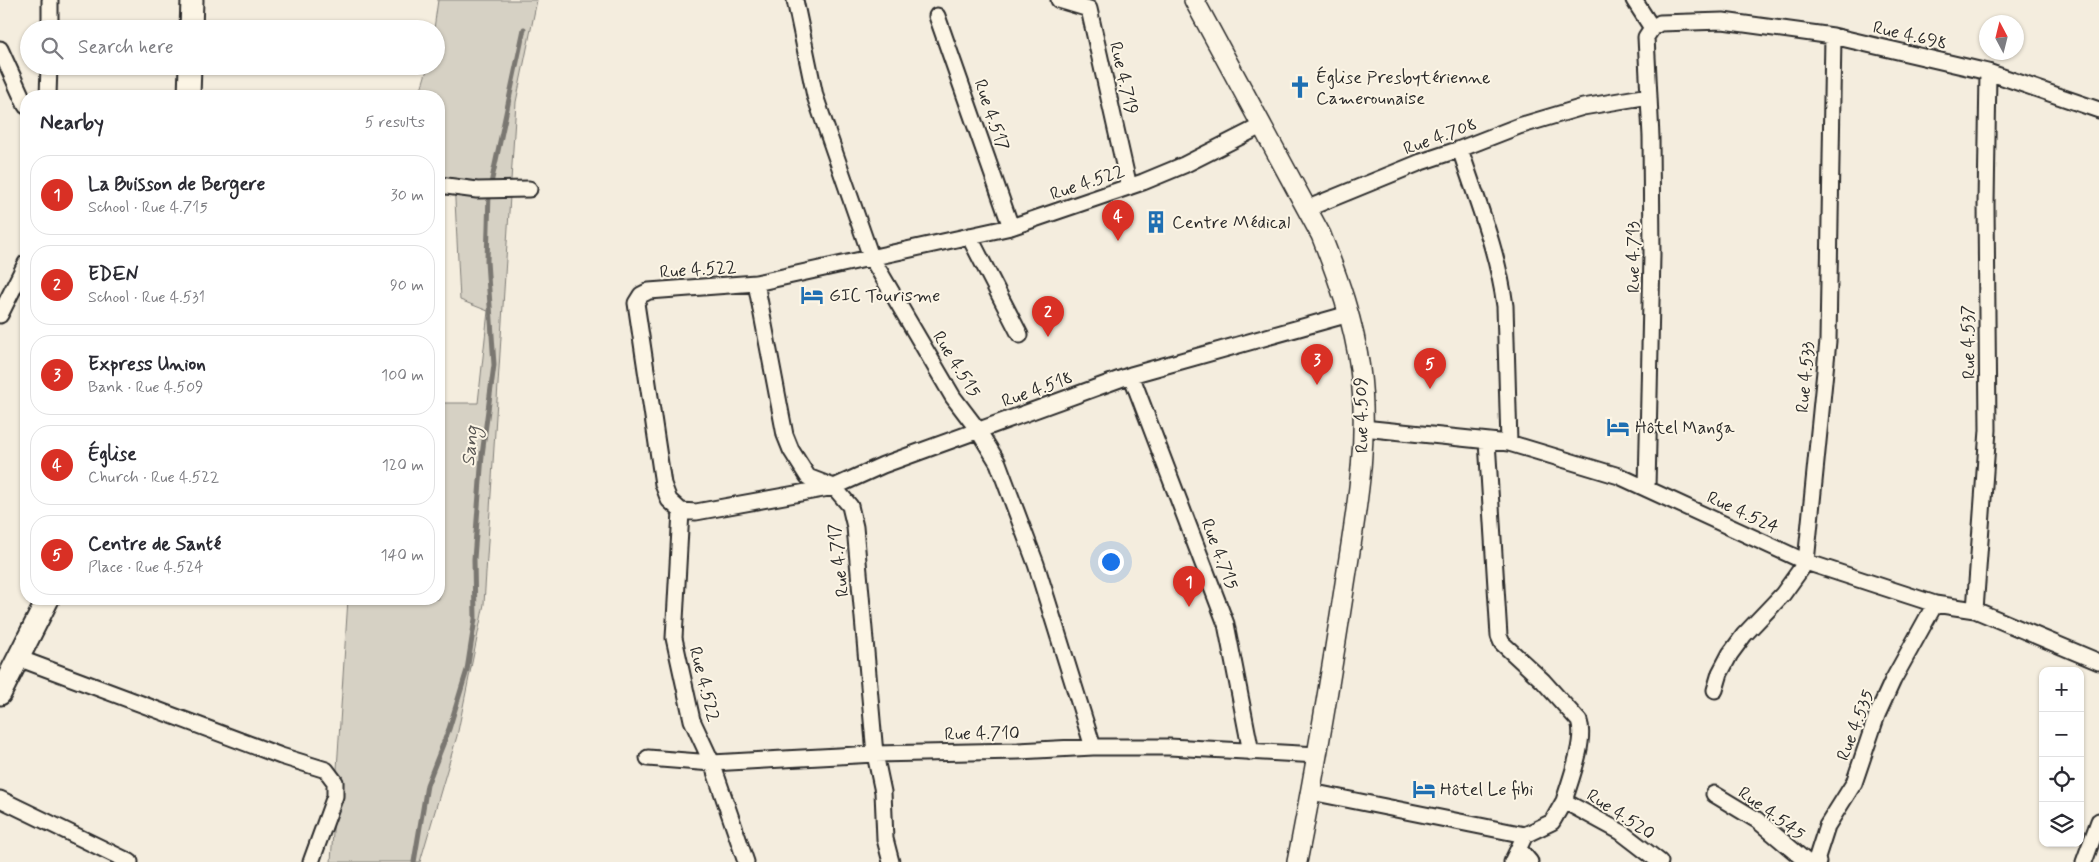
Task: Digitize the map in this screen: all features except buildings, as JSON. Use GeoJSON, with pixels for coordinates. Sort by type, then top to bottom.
{"type":"FeatureCollection","features":[{"type":"Feature","properties":{"kind":"main road"},"geometry":{"type":"LineString","coordinates":[[191,20],[192,0]]}},
{"type":"Feature","properties":{"kind":"main road"},"geometry":{"type":"LineString","coordinates":[[189,90],[190,75]]}},
{"type":"Feature","properties":{"kind":"main road"},"geometry":{"type":"LineString","coordinates":[[0,694],[45,605]]}},
{"type":"Feature","properties":{"kind":"street"},"geometry":{"type":"LineString","coordinates":[[50,0],[50,20]]}},
{"type":"Feature","properties":{"kind":"street","name":"Rue 4.515"},"geometry":{"type":"LineString","coordinates":[[795,0],[815,96],[871,257],[953,397],[978,430],[998,463],[1036,564],[1093,747]]}},
{"type":"Feature","properties":{"kind":"street","name":"Rue 4.719"},"geometry":{"type":"LineString","coordinates":[[1058,0],[1089,9],[1130,187]]}},
{"type":"Feature","properties":{"kind":"street","name":"Rue 4.509"},"geometry":{"type":"LineString","coordinates":[[1194,0],[1321,235],[1337,274],[1349,314],[1360,369],[1363,428],[1360,484],[1318,755],[1297,862]]}},
{"type":"Feature","properties":{"kind":"street"},"geometry":{"type":"LineString","coordinates":[[1634,0],[1652,28]]}},
{"type":"Feature","properties":{"kind":"street","name":"Rue 4.517"},"geometry":{"type":"LineString","coordinates":[[937,16],[1011,227]]}},
{"type":"Feature","properties":{"kind":"street","name":"Rue 4.698"},"geometry":{"type":"LineString","coordinates":[[1652,28],[1660,23],[1723,21],[1833,36],[1988,72],[2099,110]]}},
{"type":"Feature","properties":{"kind":"street","name":"Rue 4.713"},"geometry":{"type":"LineString","coordinates":[[1647,488],[1652,254],[1651,136],[1646,37],[1652,28]]}},
{"type":"Feature","properties":{"kind":"street","name":"Rue 4.533"},"geometry":{"type":"LineString","coordinates":[[1806,562],[1828,341],[1833,36]]}},
{"type":"Feature","properties":{"kind":"street"},"geometry":{"type":"LineString","coordinates":[[0,49],[20,93]]}},
{"type":"Feature","properties":{"kind":"street","name":"Rue 4.537"},"geometry":{"type":"LineString","coordinates":[[1975,610],[1988,430],[1986,204],[1988,72]]}},
{"type":"Feature","properties":{"kind":"street"},"geometry":{"type":"LineString","coordinates":[[48,90],[49,75]]}},
{"type":"Feature","properties":{"kind":"street","name":"Rue 4.708"},"geometry":{"type":"LineString","coordinates":[[1306,209],[1421,162],[1460,150],[1528,123],[1583,107],[1649,96]]}},
{"type":"Feature","properties":{"kind":"street","name":"Rue 4.522"},"geometry":{"type":"LineString","coordinates":[[746,862],[712,763],[692,720],[674,638],[681,511],[669,500],[663,484],[636,303],[641,295],[649,291],[756,283],[1011,227],[1130,187],[1184,165],[1261,126]]}},
{"type":"Feature","properties":{"kind":"street"},"geometry":{"type":"LineString","coordinates":[[1460,150],[1502,284],[1505,306],[1509,443]]}},
{"type":"Feature","properties":{"kind":"street"},"geometry":{"type":"LineString","coordinates":[[445,186],[477,190],[529,189]]}},
{"type":"Feature","properties":{"kind":"street"},"geometry":{"type":"LineString","coordinates":[[969,236],[1020,335]]}},
{"type":"Feature","properties":{"kind":"street"},"geometry":{"type":"LineString","coordinates":[[0,315],[20,276]]}},
{"type":"Feature","properties":{"kind":"street","name":"Rue 4.717"},"geometry":{"type":"LineString","coordinates":[[756,283],[785,435],[791,450],[808,477],[834,488],[850,506],[855,527],[875,754],[883,792],[885,839],[892,862]]}},
{"type":"Feature","properties":{"kind":"street","name":"Rue 4.518"},"geometry":{"type":"LineString","coordinates":[[681,511],[696,512],[834,488],[882,465],[1131,375],[1349,314]]}},
{"type":"Feature","properties":{"kind":"street","name":"Rue 4.715"},"geometry":{"type":"LineString","coordinates":[[1131,375],[1226,624],[1251,752]]}},
{"type":"Feature","properties":{"kind":"street","name":"Rue 4.524"},"geometry":{"type":"LineString","coordinates":[[1363,428],[1509,443],[1619,476],[1806,562],[1934,604],[1975,610],[2099,662]]}},
{"type":"Feature","properties":{"kind":"street"},"geometry":{"type":"LineString","coordinates":[[1488,441],[1499,636],[1502,644],[1543,681],[1579,721],[1581,726],[1579,744],[1564,800]]}},
{"type":"Feature","properties":{"kind":"street"},"geometry":{"type":"LineString","coordinates":[[1715,690],[1720,673],[1730,654],[1783,594],[1806,562]]}},
{"type":"Feature","properties":{"kind":"street","name":"Rue 4.535"},"geometry":{"type":"LineString","coordinates":[[1818,862],[1817,857],[1827,826],[1854,783],[1877,716],[1893,680],[1934,604]]}},
{"type":"Feature","properties":{"kind":"street"},"geometry":{"type":"LineString","coordinates":[[18,658],[282,756],[326,770],[335,782],[335,796],[326,826],[311,862]]}},
{"type":"Feature","properties":{"kind":"street","name":"Rue 4.710"},"geometry":{"type":"LineString","coordinates":[[648,758],[712,763],[875,754],[1018,751],[1093,747],[1169,747],[1318,755]]}},
{"type":"Feature","properties":{"kind":"street"},"geometry":{"type":"LineString","coordinates":[[1311,792],[1525,835],[1516,856],[1530,862]]}},
{"type":"Feature","properties":{"kind":"street","name":"Rue 4.545"},"geometry":{"type":"LineString","coordinates":[[1714,794],[1756,820],[1807,862]]}},
{"type":"Feature","properties":{"kind":"street"},"geometry":{"type":"LineString","coordinates":[[0,799],[130,862]]}},
{"type":"Feature","properties":{"kind":"street","name":"Rue 4.520"},"geometry":{"type":"LineString","coordinates":[[1525,835],[1552,822],[1564,800],[1621,832],[1660,862]]}},
{"type":"Feature","properties":{"kind":"street"},"geometry":{"type":"LineString","coordinates":[[2084,862],[2099,821]]}},
{"type":"Feature","properties":{"kind":"shaded area"},"geometry":{"type":"Polygon","coordinates":[[[438,0],[537,0],[516,102],[484,604],[457,736],[420,862],[331,862],[348,605],[445,605],[445,403],[478,403],[488,311],[460,300],[454,180],[445,178],[445,90],[421,90],[425,75],[445,75],[445,20],[435,20],[438,0]]]}},
{"type":"Feature","properties":{"kind":"waterway","name":"Sang"},"geometry":{"type":"LineString","coordinates":[[414,862],[427,785],[449,729],[467,670],[475,619],[474,559],[482,455],[494,365],[487,261],[489,193],[524,29]]}},
{"type":"Feature","properties":{"kind":"place","name":"Église Presbytérienne Camerounaise"},"geometry":{"type":"Point","coordinates":[1300,87]}},
{"type":"Feature","properties":{"kind":"place","name":"Centre Médical"},"geometry":{"type":"Point","coordinates":[1156,222]}},
{"type":"Feature","properties":{"kind":"place","name":"Église"},"geometry":{"type":"Point","coordinates":[1118,241]}},
{"type":"Feature","properties":{"kind":"place","name":"GIC Tourisme"},"geometry":{"type":"Point","coordinates":[812,295]}},
{"type":"Feature","properties":{"kind":"place","name":"EDEN"},"geometry":{"type":"Point","coordinates":[1048,337]}},
{"type":"Feature","properties":{"kind":"place","name":"Express Union"},"geometry":{"type":"Point","coordinates":[1317,385]}},
{"type":"Feature","properties":{"kind":"place","name":"Centre de Santé"},"geometry":{"type":"Point","coordinates":[1430,389]}},
{"type":"Feature","properties":{"kind":"place","name":"Hôtel Manga"},"geometry":{"type":"Point","coordinates":[1618,427]}},
{"type":"Feature","properties":{"kind":"place","name":"La Buisson de Bergere"},"geometry":{"type":"Point","coordinates":[1189,607]}},
{"type":"Feature","properties":{"kind":"place","name":"Hôtel Le fibi"},"geometry":{"type":"Point","coordinates":[1424,789]}}]}
